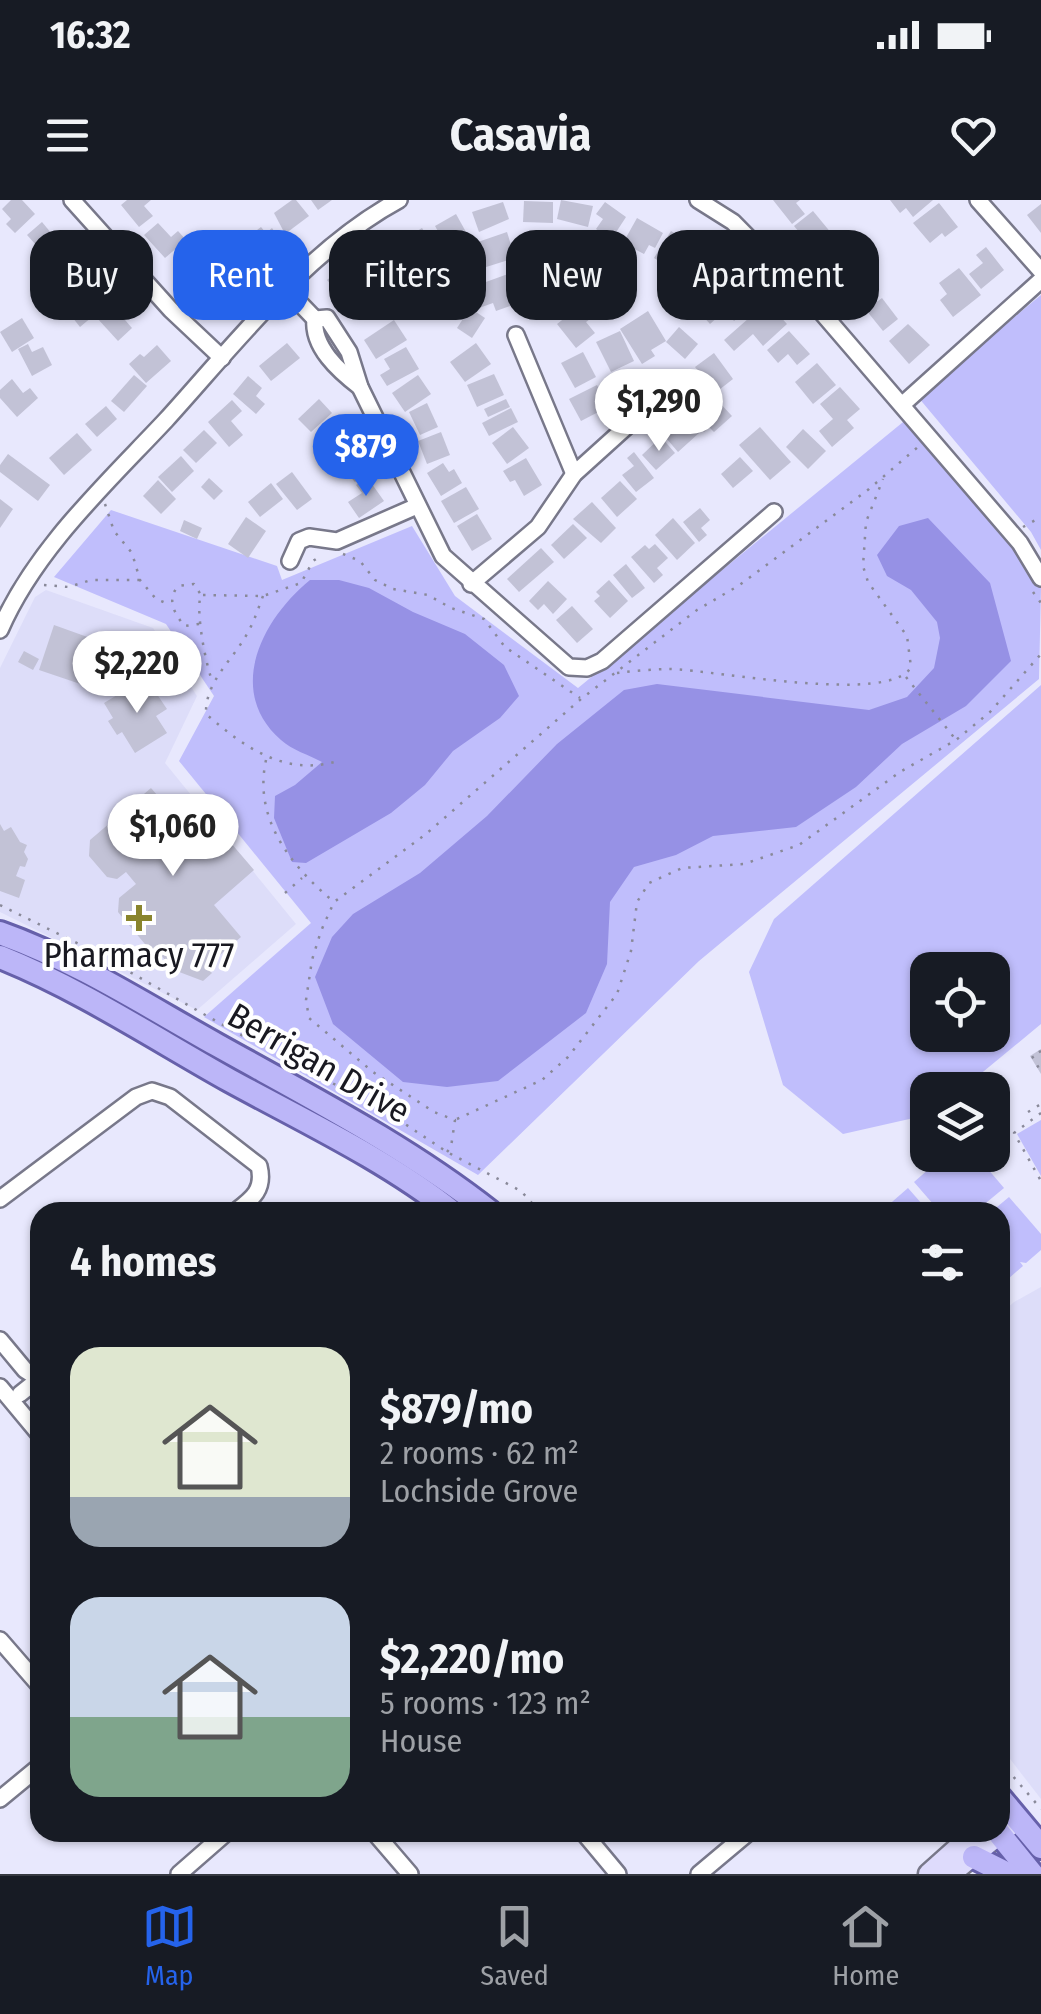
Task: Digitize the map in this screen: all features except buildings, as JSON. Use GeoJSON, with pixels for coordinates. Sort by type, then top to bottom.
{"type":"FeatureCollection","features":[{"type":"Feature","properties":{"kind":"main road","name":"Berrigan Drive"},"geometry":{"type":"LineString","coordinates":[[0,933],[104,982],[178,1011],[440,1173],[477,1202]]}},
{"type":"Feature","properties":{"kind":"main road","name":"Berrigan Drive"},"geometry":{"type":"LineString","coordinates":[[0,957],[160,1042],[410,1182],[438,1202]]}},
{"type":"Feature","properties":{"kind":"main road"},"geometry":{"type":"LineString","coordinates":[[160,1042],[178,1011]]}},
{"type":"Feature","properties":{"kind":"main road"},"geometry":{"type":"LineString","coordinates":[[1010,1822],[1041,1848]]}},
{"type":"Feature","properties":{"kind":"main road"},"geometry":{"type":"LineString","coordinates":[[1010,1829],[1032,1874]]}},
{"type":"Feature","properties":{"kind":"main road"},"geometry":{"type":"LineString","coordinates":[[974,1857],[1008,1874]]}},
{"type":"Feature","properties":{"kind":"street"},"geometry":{"type":"LineString","coordinates":[[309,269],[340,239],[399,200]]}},
{"type":"Feature","properties":{"kind":"street"},"geometry":{"type":"LineString","coordinates":[[698,200],[733,222],[817,307],[1020,543],[1041,578]]}},
{"type":"Feature","properties":{"kind":"street"},"geometry":{"type":"LineString","coordinates":[[978,200],[1041,271]]}},
{"type":"Feature","properties":{"kind":"street"},"geometry":{"type":"LineString","coordinates":[[80,203],[170,310],[222,358]]}},
{"type":"Feature","properties":{"kind":"street"},"geometry":{"type":"LineString","coordinates":[[903,404],[1041,280]]}},
{"type":"Feature","properties":{"kind":"street"},"geometry":{"type":"LineString","coordinates":[[309,313],[320,343],[344,375],[360,387],[443,556],[569,667],[592,667],[774,512]]}},
{"type":"Feature","properties":{"kind":"street"},"geometry":{"type":"LineString","coordinates":[[2,622],[69,527],[258,320]]}},
{"type":"Feature","properties":{"kind":"street"},"geometry":{"type":"LineString","coordinates":[[516,336],[574,474]]}},
{"type":"Feature","properties":{"kind":"street"},"geometry":{"type":"LineString","coordinates":[[472,584],[538,526],[574,474],[667,390]]}},
{"type":"Feature","properties":{"kind":"street"},"geometry":{"type":"LineString","coordinates":[[290,560],[299,541],[337,541],[417,506]]}},
{"type":"Feature","properties":{"kind":"street"},"geometry":{"type":"LineString","coordinates":[[0,1198],[136,1097],[152,1091],[170,1096],[259,1166],[259,1191],[247,1202]]}},
{"type":"Feature","properties":{"kind":"street"},"geometry":{"type":"LineString","coordinates":[[0,1340],[30,1373]]}},
{"type":"Feature","properties":{"kind":"street"},"geometry":{"type":"LineString","coordinates":[[20,1394],[30,1386]]}},
{"type":"Feature","properties":{"kind":"street"},"geometry":{"type":"LineString","coordinates":[[0,1388],[30,1423]]}},
{"type":"Feature","properties":{"kind":"street"},"geometry":{"type":"LineString","coordinates":[[0,1640],[30,1674]]}},
{"type":"Feature","properties":{"kind":"street"},"geometry":{"type":"LineString","coordinates":[[0,1799],[30,1774]]}},
{"type":"Feature","properties":{"kind":"street"},"geometry":{"type":"LineString","coordinates":[[179,1874],[216,1842]]}},
{"type":"Feature","properties":{"kind":"street"},"geometry":{"type":"LineString","coordinates":[[383,1842],[410,1874]]}},
{"type":"Feature","properties":{"kind":"street"},"geometry":{"type":"LineString","coordinates":[[591,1842],[618,1874]]}},
{"type":"Feature","properties":{"kind":"street"},"geometry":{"type":"LineString","coordinates":[[700,1874],[737,1842]]}},
{"type":"Feature","properties":{"kind":"street"},"geometry":{"type":"LineString","coordinates":[[929,1874],[965,1842]]}},
{"type":"Feature","properties":{"kind":"street"},"geometry":{"type":"LineString","coordinates":[[950,1874],[974,1857],[985,1842]]}},
{"type":"Feature","properties":{"kind":"path"},"geometry":{"type":"LineString","coordinates":[[921,444],[883,478],[738,586],[696,610],[581,699],[426,834],[334,902],[320,930],[312,960],[306,1000],[309,1018],[372,1072],[434,1112],[456,1120],[542,1080],[568,1057],[617,994],[631,951],[636,902],[658,877],[704,864],[744,864],[798,845],[910,765],[956,740],[990,712],[1041,654]]}},
{"type":"Feature","properties":{"kind":"path"},"geometry":{"type":"LineString","coordinates":[[616,672],[670,669],[818,685],[887,682],[905,676],[911,667],[907,636],[868,582],[863,566],[866,522],[883,478]]}},
{"type":"Feature","properties":{"kind":"path"},"geometry":{"type":"LineString","coordinates":[[104,502],[114,532],[132,553],[140,580],[156,599],[172,606]]}},
{"type":"Feature","properties":{"kind":"path"},"geometry":{"type":"LineString","coordinates":[[202,595],[224,592],[263,596],[300,583],[319,556],[336,551],[360,561],[375,580],[393,590],[428,595],[484,620],[505,646],[581,699]]}},
{"type":"Feature","properties":{"kind":"path"},"geometry":{"type":"LineString","coordinates":[[29,579],[56,587],[91,580],[140,580]]}},
{"type":"Feature","properties":{"kind":"path"},"geometry":{"type":"LineString","coordinates":[[199,624],[184,626],[173,614],[172,606],[175,589],[184,584],[194,584],[202,595]]}},
{"type":"Feature","properties":{"kind":"path"},"geometry":{"type":"LineString","coordinates":[[202,595],[197,604],[199,624],[214,684]]}},
{"type":"Feature","properties":{"kind":"path"},"geometry":{"type":"LineString","coordinates":[[263,596],[250,630],[222,667],[206,714],[266,759],[302,765],[338,762]]}},
{"type":"Feature","properties":{"kind":"path"},"geometry":{"type":"LineString","coordinates":[[905,676],[956,740]]}},
{"type":"Feature","properties":{"kind":"path"},"geometry":{"type":"LineString","coordinates":[[266,759],[262,792],[280,840],[304,876],[334,902]]}},
{"type":"Feature","properties":{"kind":"path"},"geometry":{"type":"LineString","coordinates":[[285,893],[304,876]]}},
{"type":"Feature","properties":{"kind":"path"},"geometry":{"type":"LineString","coordinates":[[0,906],[178,1011],[387,1112],[447,1152],[510,1184],[529,1202]]}},
{"type":"Feature","properties":{"kind":"path"},"geometry":{"type":"LineString","coordinates":[[1041,1051],[1032,1056],[1041,1072]]}},
{"type":"Feature","properties":{"kind":"path"},"geometry":{"type":"LineString","coordinates":[[1028,1112],[1041,1104]]}},
{"type":"Feature","properties":{"kind":"path"},"geometry":{"type":"LineString","coordinates":[[1041,1113],[1014,1133],[1041,1181]]}},
{"type":"Feature","properties":{"kind":"path"},"geometry":{"type":"LineString","coordinates":[[447,1152],[452,1147],[456,1120]]}},
{"type":"Feature","properties":{"kind":"path"},"geometry":{"type":"LineString","coordinates":[[1010,1773],[1041,1809]]}},
{"type":"Feature","properties":{"kind":"shaded area"},"geometry":{"type":"Polygon","coordinates":[[[1041,295],[1041,550],[1031,532],[918,397],[1041,295]]]}},
{"type":"Feature","properties":{"kind":"shaded area"},"geometry":{"type":"Polygon","coordinates":[[[908,418],[1017,543],[1041,586],[1039,679],[699,961],[478,1175],[204,1017],[311,923],[179,761],[214,696],[166,624],[54,577],[111,510],[277,566],[282,580],[412,526],[455,596],[578,688],[908,418]]]}},
{"type":"Feature","properties":{"kind":"shaded area"},"geometry":{"type":"Polygon","coordinates":[[[928,518],[990,583],[1011,661],[966,706],[902,744],[856,787],[796,827],[713,836],[676,855],[634,867],[610,902],[607,964],[586,1013],[498,1081],[447,1087],[403,1082],[333,1024],[315,977],[332,937],[353,914],[420,873],[487,816],[557,744],[624,690],[657,684],[869,710],[907,697],[934,668],[940,638],[937,622],[911,590],[887,576],[877,555],[899,526],[928,518]]]}},
{"type":"Feature","properties":{"kind":"shaded area"},"geometry":{"type":"Polygon","coordinates":[[[310,580],[339,580],[369,588],[465,634],[504,665],[519,696],[500,718],[453,751],[425,785],[391,813],[306,863],[292,862],[274,818],[275,796],[322,762],[285,744],[264,721],[255,700],[253,678],[256,656],[265,635],[277,615],[310,580]]]}},
{"type":"Feature","properties":{"kind":"shaded area"},"geometry":{"type":"Polygon","coordinates":[[[46,590],[153,628],[197,696],[165,763],[296,924],[197,1010],[0,912],[0,668],[35,597],[46,590]]]}},
{"type":"Feature","properties":{"kind":"shaded area"},"geometry":{"type":"Polygon","coordinates":[[[1041,685],[1041,1024],[1010,1050],[1010,952],[910,952],[910,1052],[1007,1052],[983,1072],[910,1072],[910,1119],[843,1134],[783,1085],[749,972],[774,919],[1041,685]]]}},
{"type":"Feature","properties":{"kind":"shaded area"},"geometry":{"type":"Polygon","coordinates":[[[1041,1120],[1041,1176],[1017,1134],[1041,1120]]]}},
{"type":"Feature","properties":{"kind":"shaded area"},"geometry":{"type":"Polygon","coordinates":[[[926,1172],[990,1172],[1004,1188],[987,1202],[931,1202],[914,1182],[926,1172]]]}},
{"type":"Feature","properties":{"kind":"shaded area"},"geometry":{"type":"Polygon","coordinates":[[[908,1188],[920,1202],[892,1202],[908,1188]]]}},
{"type":"Feature","properties":{"kind":"shaded area"},"geometry":{"type":"Polygon","coordinates":[[[1009,1197],[1041,1234],[1041,1250],[1026,1263],[1020,1262],[1023,1266],[1010,1277],[1010,1202],[1003,1202],[1009,1197]]]}},
{"type":"Feature","properties":{"kind":"shaded area"},"geometry":{"type":"Polygon","coordinates":[[[1041,1287],[1041,1799],[1010,1759],[1010,1306],[1041,1287]]]}},
{"type":"Feature","properties":{"kind":"place","name":"Pharmacy 777"},"geometry":{"type":"Point","coordinates":[139,918]}}]}
